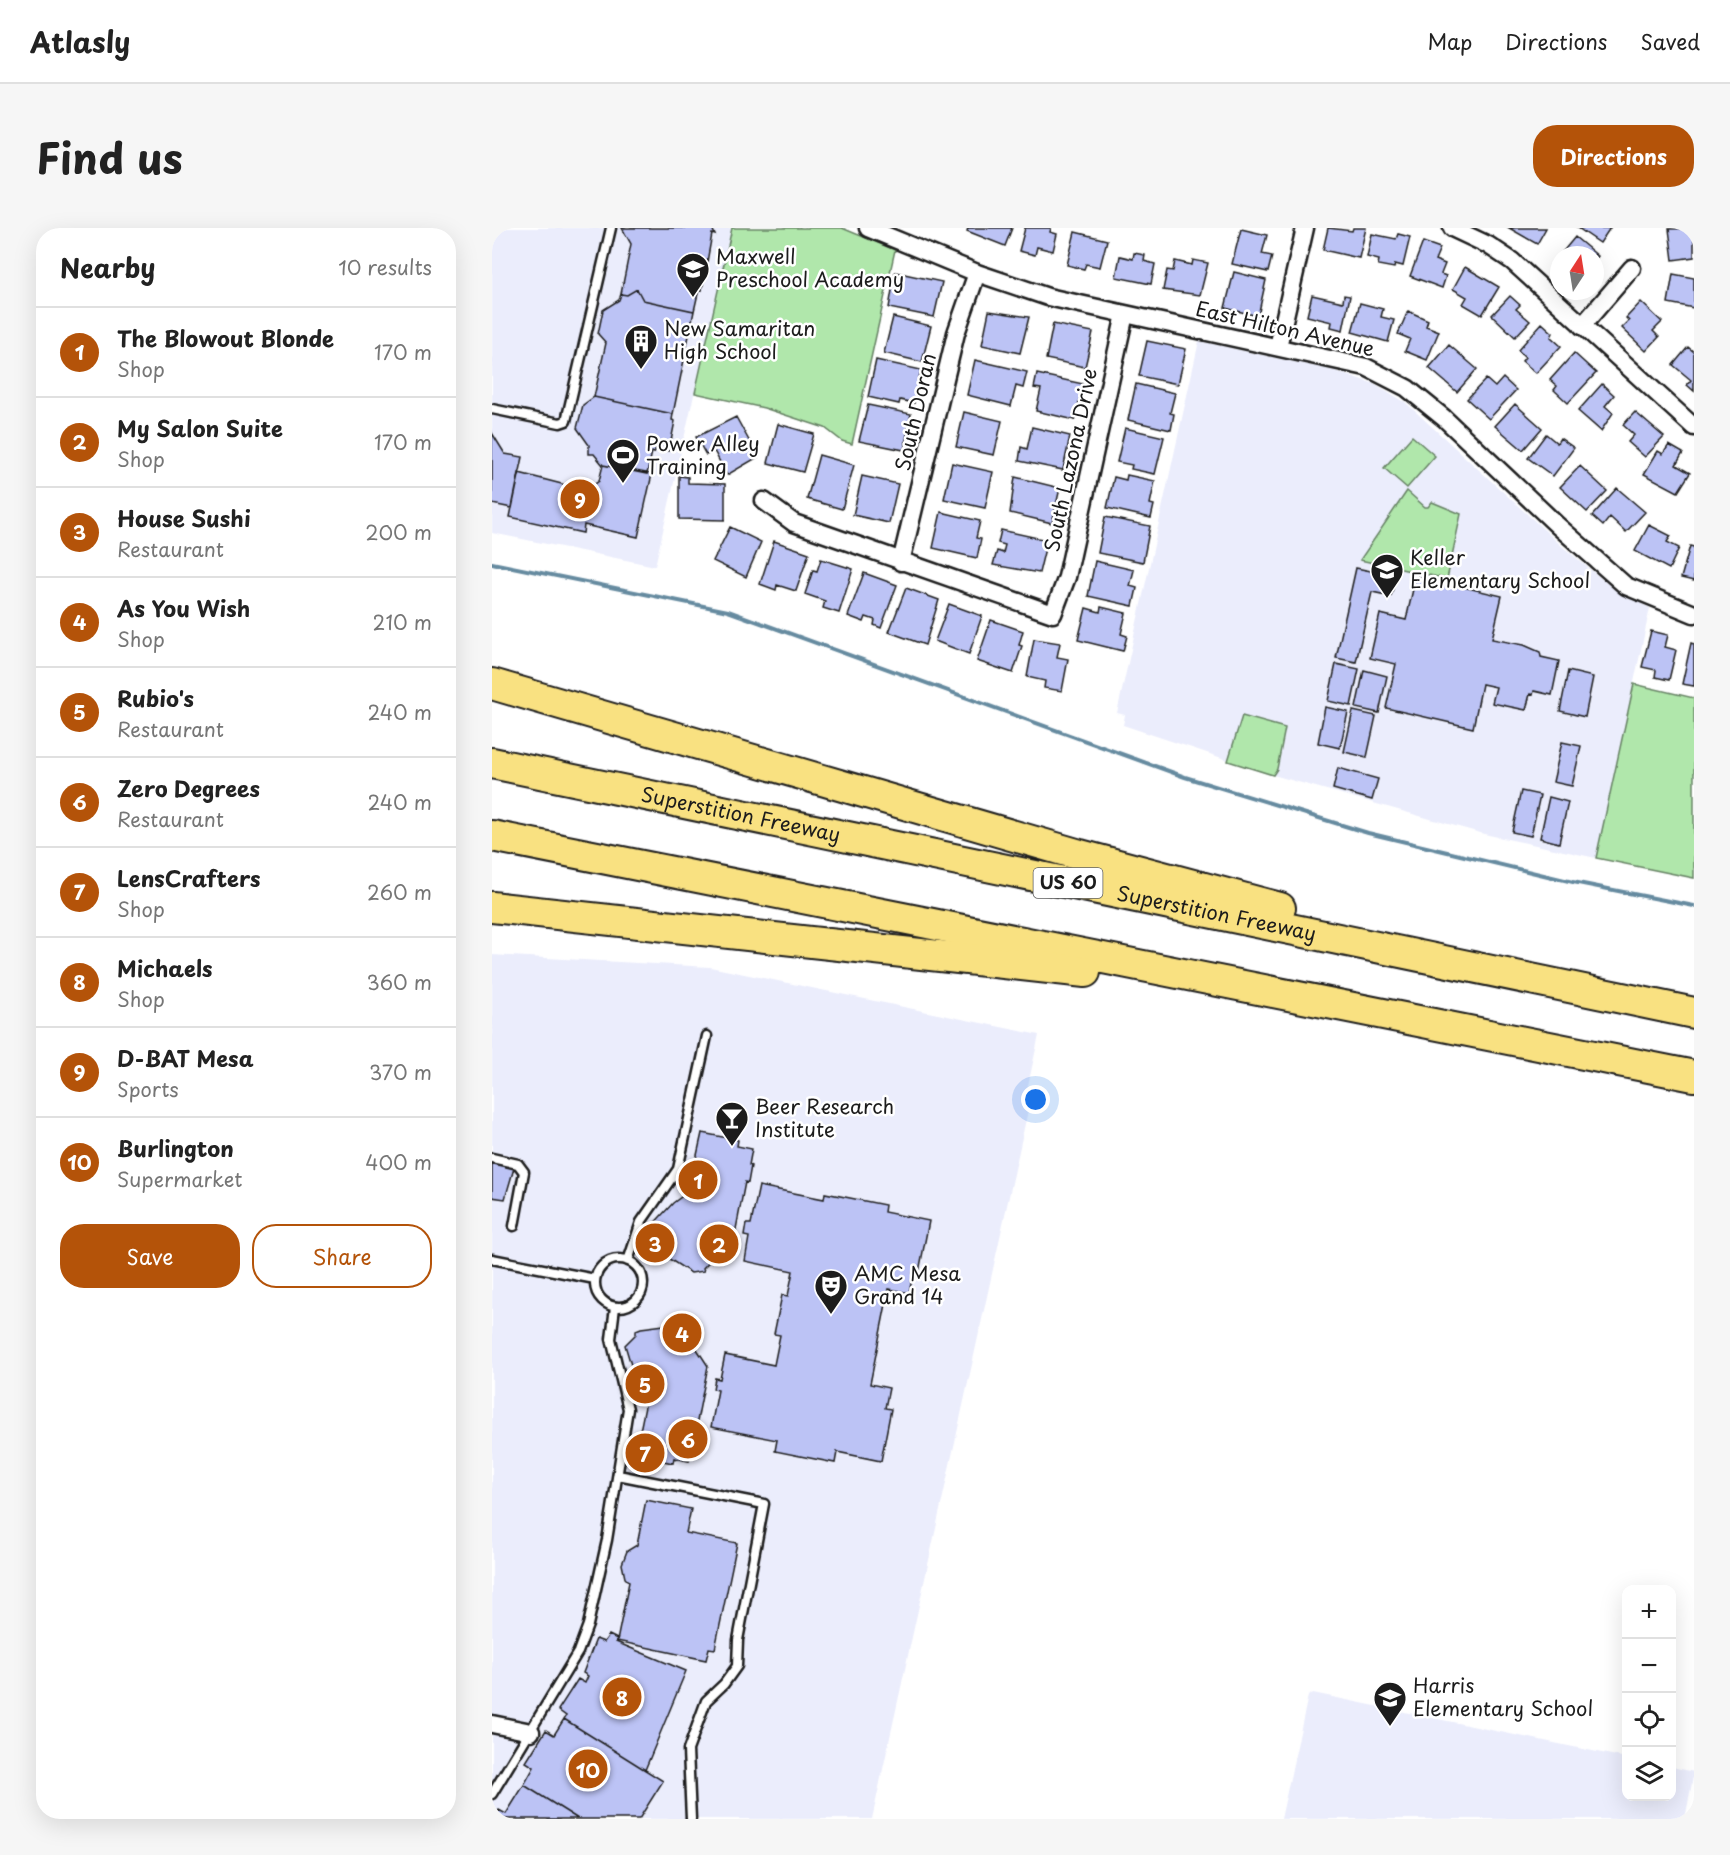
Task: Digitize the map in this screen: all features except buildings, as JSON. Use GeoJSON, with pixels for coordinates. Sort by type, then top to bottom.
{"type":"FeatureCollection","features":[{"type":"Feature","properties":{"kind":"highway"},"geometry":{"type":"LineString","coordinates":[[492,684],[1080,855],[1644,1003]]}},
{"type":"Feature","properties":{"kind":"highway","name":"Superstition Freeway"},"geometry":{"type":"LineString","coordinates":[[492,763],[1694,1013]]}},
{"type":"Feature","properties":{"kind":"highway"},"geometry":{"type":"LineString","coordinates":[[492,836],[1694,1076]]}},
{"type":"Feature","properties":{"kind":"highway"},"geometry":{"type":"LineString","coordinates":[[492,907],[1299,996]]}},
{"type":"Feature","properties":{"kind":"street","name":"East Hilton Avenue"},"geometry":{"type":"LineString","coordinates":[[868,228],[887,232],[977,273],[1048,297],[1366,367],[1407,388],[1444,418],[1557,525],[1626,586],[1694,614]]}},
{"type":"Feature","properties":{"kind":"street"},"geometry":{"type":"LineString","coordinates":[[1278,347],[1305,228]]}},
{"type":"Feature","properties":{"kind":"street"},"geometry":{"type":"LineString","coordinates":[[1452,228],[1488,245],[1512,261],[1694,427]]}},
{"type":"Feature","properties":{"kind":"street"},"geometry":{"type":"LineString","coordinates":[[1582,326],[1632,268]]}},
{"type":"Feature","properties":{"kind":"street","name":"South Doran"},"geometry":{"type":"LineString","coordinates":[[902,562],[956,333],[977,273]]}},
{"type":"Feature","properties":{"kind":"street","name":"South Lazona Drive"},"geometry":{"type":"LineString","coordinates":[[902,562],[1053,614],[1067,577],[1125,314]]}},
{"type":"Feature","properties":{"kind":"street"},"geometry":{"type":"LineString","coordinates":[[764,501],[794,523],[902,562]]}},
{"type":"Feature","properties":{"kind":"street"},"geometry":{"type":"LineString","coordinates":[[492,1724],[531,1732]]}},
{"type":"Feature","properties":{"kind":"lane"},"geometry":{"type":"LineString","coordinates":[[492,409],[560,423],[566,421],[611,228]]}},
{"type":"Feature","properties":{"kind":"lane"},"geometry":{"type":"LineString","coordinates":[[628,1261],[641,1221],[678,1169],[707,1036]]}},
{"type":"Feature","properties":{"kind":"lane"},"geometry":{"type":"LineString","coordinates":[[492,1158],[518,1164],[524,1172],[514,1226]]}},
{"type":"Feature","properties":{"kind":"lane"},"geometry":{"type":"LineString","coordinates":[[492,1259],[595,1279]]}},
{"type":"Feature","properties":{"kind":"lane"},"geometry":{"type":"LineString","coordinates":[[621,1259],[628,1261],[639,1271],[643,1286],[641,1293],[630,1305],[615,1307],[602,1300],[595,1287],[595,1279],[601,1267],[607,1262],[621,1259]]}},
{"type":"Feature","properties":{"kind":"lane"},"geometry":{"type":"LineString","coordinates":[[492,1794],[578,1652],[588,1625],[607,1540],[628,1409],[612,1339],[615,1307]]}},
{"type":"Feature","properties":{"kind":"lane"},"geometry":{"type":"LineString","coordinates":[[618,1476],[764,1504],[738,1640],[737,1666],[724,1684],[706,1701],[688,1750],[691,1819]]}},
{"type":"Feature","properties":{"kind":"shaded area"},"geometry":{"type":"Polygon","coordinates":[[[492,228],[732,228],[655,566],[492,533],[492,228]]]}},
{"type":"Feature","properties":{"kind":"shaded area","name":"Keller Elementary School"},"geometry":{"type":"Polygon","coordinates":[[[1199,341],[1335,371],[1375,384],[1405,402],[1563,547],[1615,590],[1650,608],[1596,858],[1484,834],[1273,775],[1123,725],[1125,715],[1117,713],[1199,341]]]}},
{"type":"Feature","properties":{"kind":"shaded area"},"geometry":{"type":"Polygon","coordinates":[[[492,955],[710,967],[1039,1035],[1025,1099],[1030,1101],[872,1819],[492,1819],[492,955]]]}},
{"type":"Feature","properties":{"kind":"shaded area","name":"Harris Elementary School"},"geometry":{"type":"Polygon","coordinates":[[[1313,1693],[1622,1757],[1622,1801],[1676,1801],[1676,1768],[1694,1772],[1685,1819],[1281,1819],[1308,1696],[1313,1693]]]}},
{"type":"Feature","properties":{"kind":"green space"},"geometry":{"type":"Polygon","coordinates":[[[732,228],[842,228],[895,250],[852,444],[842,441],[825,428],[764,408],[695,393],[732,228]]]}},
{"type":"Feature","properties":{"kind":"green space"},"geometry":{"type":"Polygon","coordinates":[[[1412,436],[1435,456],[1407,488],[1384,468],[1412,436]]]}},
{"type":"Feature","properties":{"kind":"green space"},"geometry":{"type":"Polygon","coordinates":[[[1407,491],[1425,507],[1432,502],[1461,514],[1447,579],[1360,560],[1407,491]]]}},
{"type":"Feature","properties":{"kind":"green space"},"geometry":{"type":"Polygon","coordinates":[[[1634,684],[1694,698],[1694,878],[1596,858],[1634,684]]]}},
{"type":"Feature","properties":{"kind":"green space"},"geometry":{"type":"Polygon","coordinates":[[[1242,716],[1285,728],[1277,769],[1273,775],[1228,761],[1242,716]]]}},
{"type":"Feature","properties":{"kind":"waterway"},"geometry":{"type":"LineString","coordinates":[[492,563],[728,611],[1185,777],[1368,833],[1573,882],[1694,906]]}},
{"type":"Feature","properties":{"kind":"place","name":"Maxwell Preschool Academy"},"geometry":{"type":"Point","coordinates":[693,298]}},
{"type":"Feature","properties":{"kind":"place","name":"New Samaritan High School"},"geometry":{"type":"Point","coordinates":[641,370]}},
{"type":"Feature","properties":{"kind":"place","name":"Power Alley Training"},"geometry":{"type":"Point","coordinates":[623,484]}},
{"type":"Feature","properties":{"kind":"place","name":"D-BAT Mesa"},"geometry":{"type":"Point","coordinates":[580,499]}},
{"type":"Feature","properties":{"kind":"place","name":"Keller Elementary School"},"geometry":{"type":"Point","coordinates":[1387,599]}},
{"type":"Feature","properties":{"kind":"place","name":"Beer Research Institute"},"geometry":{"type":"Point","coordinates":[732,1147]}},
{"type":"Feature","properties":{"kind":"place","name":"The Blowout Blonde"},"geometry":{"type":"Point","coordinates":[698,1180]}},
{"type":"Feature","properties":{"kind":"place","name":"House Sushi"},"geometry":{"type":"Point","coordinates":[655,1243]}},
{"type":"Feature","properties":{"kind":"place","name":"My Salon Suite"},"geometry":{"type":"Point","coordinates":[719,1244]}},
{"type":"Feature","properties":{"kind":"place","name":"AMC Mesa Grand 14"},"geometry":{"type":"Point","coordinates":[831,1315]}},
{"type":"Feature","properties":{"kind":"place","name":"As You Wish"},"geometry":{"type":"Point","coordinates":[682,1333]}},
{"type":"Feature","properties":{"kind":"place","name":"Rubio's"},"geometry":{"type":"Point","coordinates":[645,1384]}},
{"type":"Feature","properties":{"kind":"place","name":"Zero Degrees"},"geometry":{"type":"Point","coordinates":[688,1439]}},
{"type":"Feature","properties":{"kind":"place","name":"LensCrafters"},"geometry":{"type":"Point","coordinates":[645,1453]}},
{"type":"Feature","properties":{"kind":"place","name":"Michaels"},"geometry":{"type":"Point","coordinates":[622,1697]}},
{"type":"Feature","properties":{"kind":"place","name":"Harris Elementary School"},"geometry":{"type":"Point","coordinates":[1390,1727]}},
{"type":"Feature","properties":{"kind":"place","name":"Burlington"},"geometry":{"type":"Point","coordinates":[588,1769]}}]}
